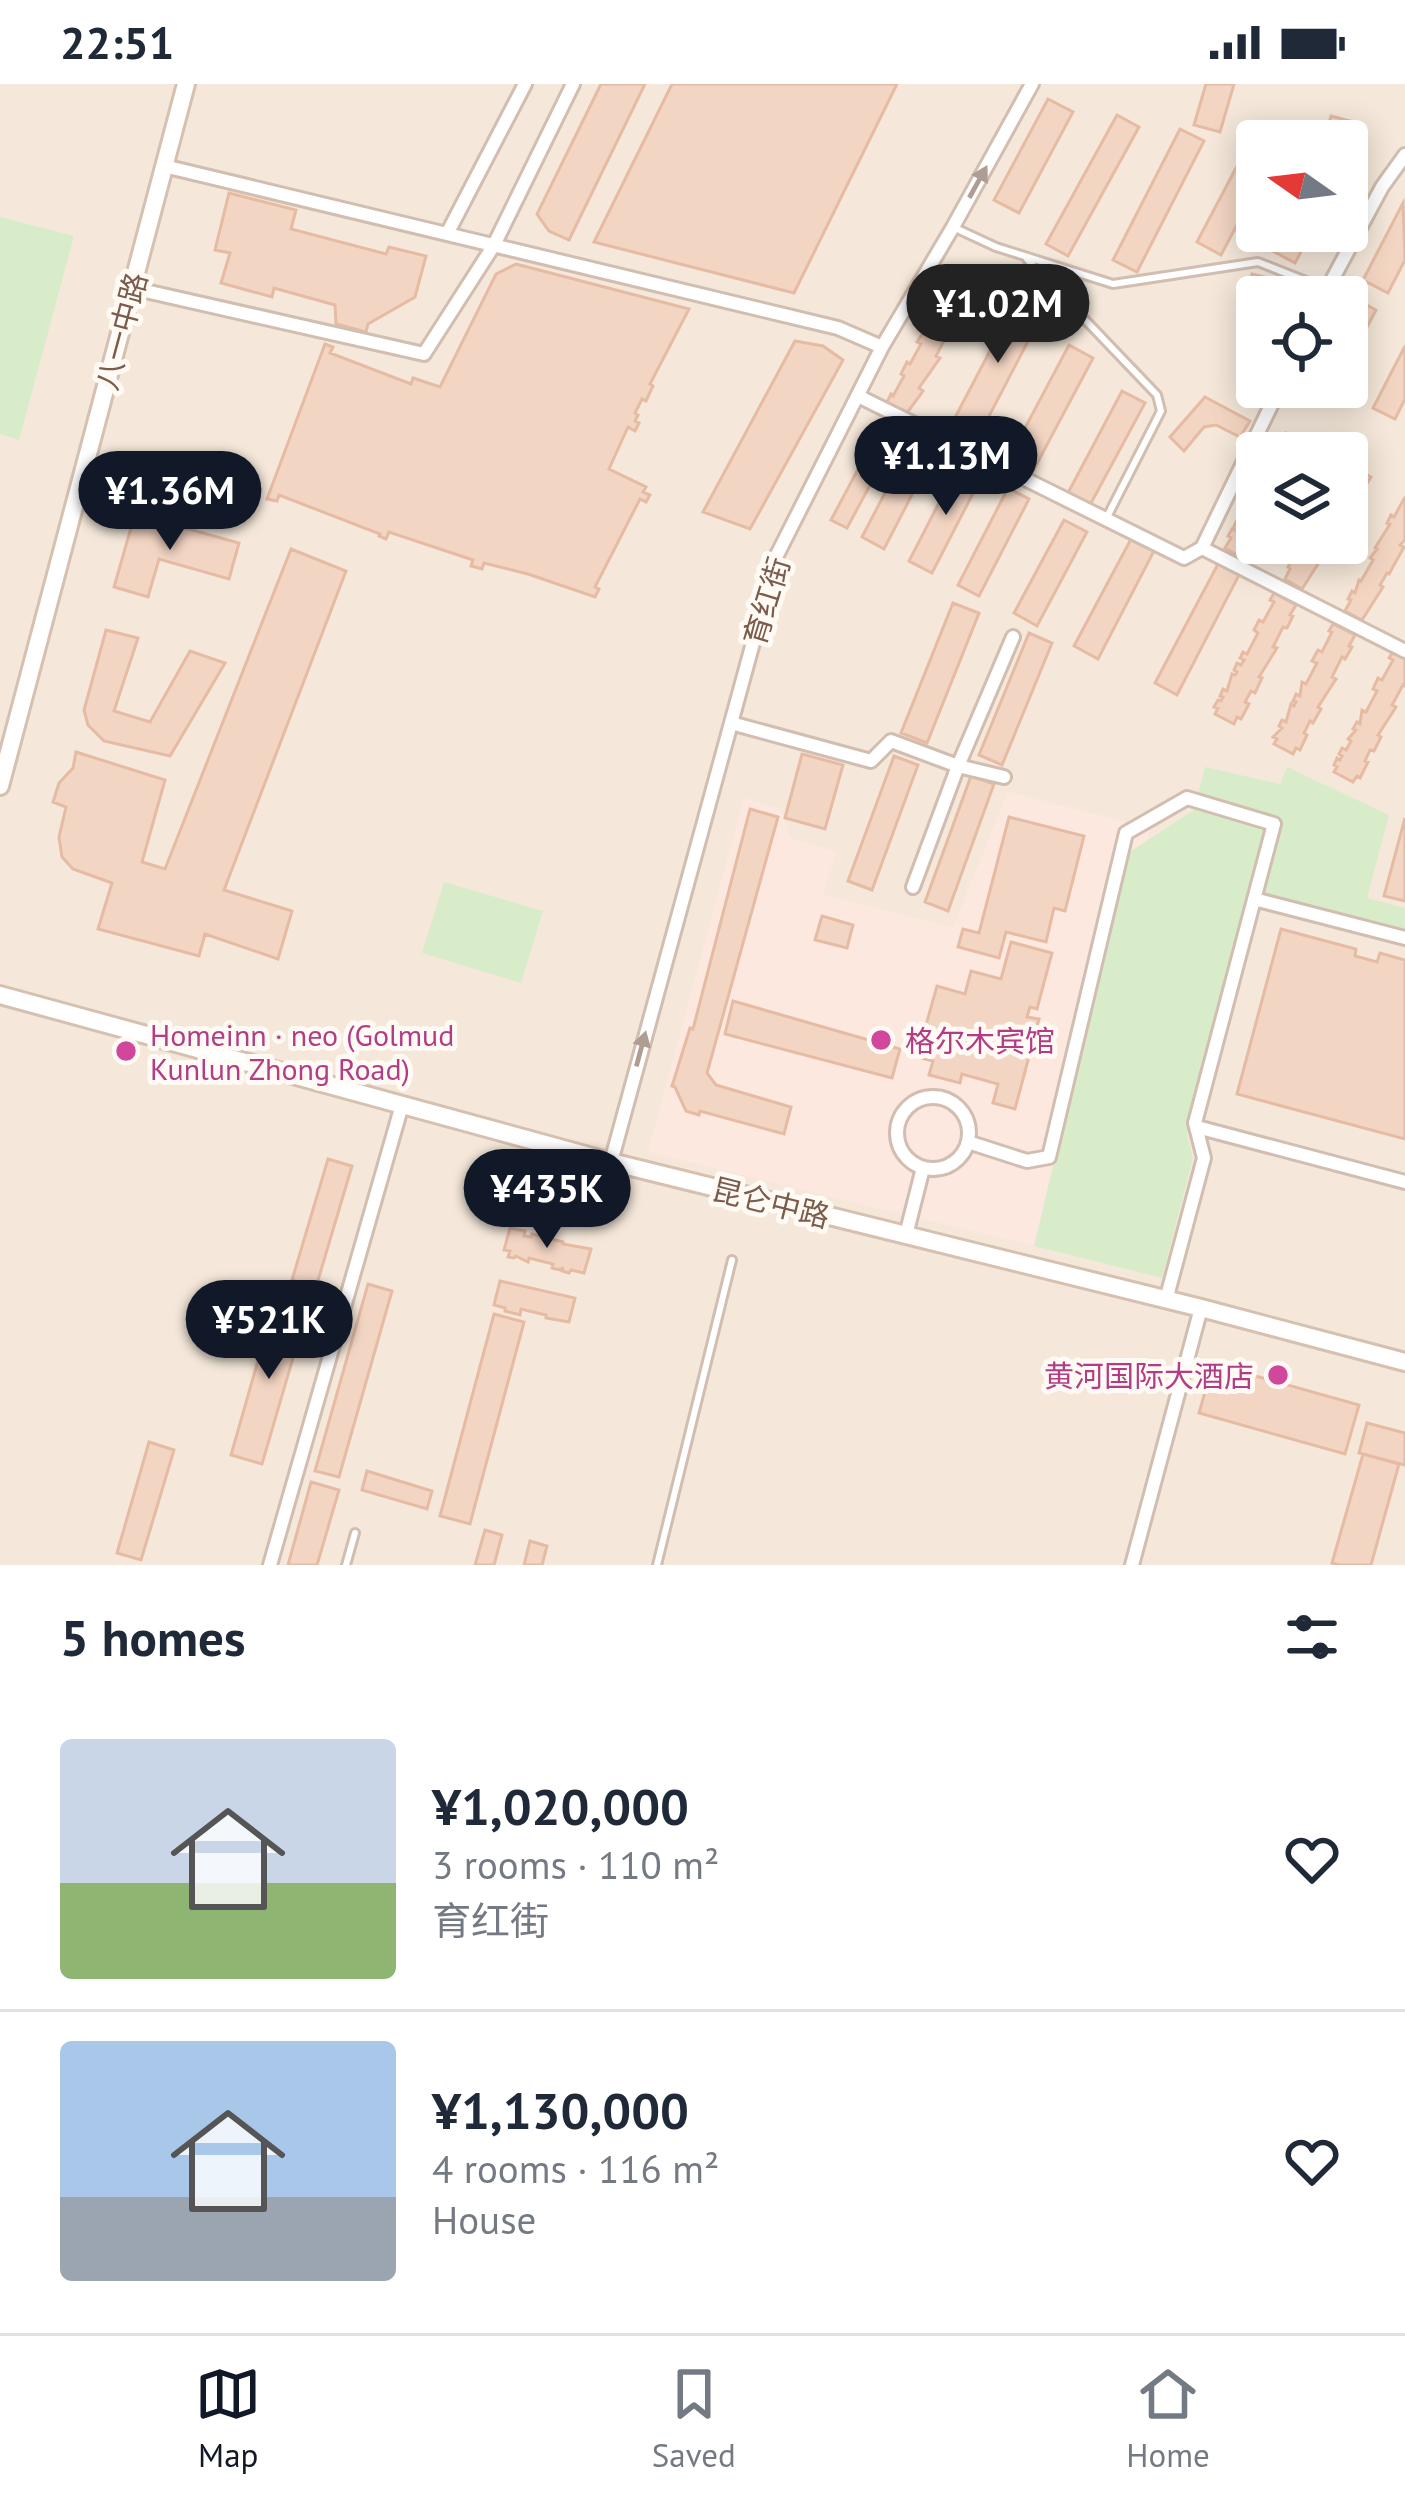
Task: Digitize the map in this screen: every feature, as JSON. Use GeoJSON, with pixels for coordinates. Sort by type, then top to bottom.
{"type":"FeatureCollection","features":[{"type":"Feature","properties":{"kind":"main road","name":"八一中路"},"geometry":{"type":"LineString","coordinates":[[0,786],[185,84]]}},
{"type":"Feature","properties":{"kind":"main road","name":"昆仑中路"},"geometry":{"type":"LineString","coordinates":[[0,995],[610,1162],[1405,1362]]}},
{"type":"Feature","properties":{"kind":"street"},"geometry":{"type":"LineString","coordinates":[[447,234],[525,84]]}},
{"type":"Feature","properties":{"kind":"street"},"geometry":{"type":"LineString","coordinates":[[132,288],[424,354],[494,245],[573,84]]}},
{"type":"Feature","properties":{"kind":"street","name":"育红街"},"geometry":{"type":"LineString","coordinates":[[610,1162],[777,555],[882,347],[1032,84]]}},
{"type":"Feature","properties":{"kind":"street"},"geometry":{"type":"LineString","coordinates":[[1334,276],[1382,187],[1405,155]]}},
{"type":"Feature","properties":{"kind":"street"},"geometry":{"type":"LineString","coordinates":[[164,166],[838,328],[882,347]]}},
{"type":"Feature","properties":{"kind":"street"},"geometry":{"type":"LineString","coordinates":[[858,396],[1184,558],[1202,548],[1270,408]]}},
{"type":"Feature","properties":{"kind":"street"},"geometry":{"type":"LineString","coordinates":[[1202,548],[1405,651]]}},
{"type":"Feature","properties":{"kind":"street"},"geometry":{"type":"LineString","coordinates":[[913,887],[1013,637]]}},
{"type":"Feature","properties":{"kind":"street"},"geometry":{"type":"LineString","coordinates":[[731,723],[872,761],[891,741],[1004,777]]}},
{"type":"Feature","properties":{"kind":"street"},"geometry":{"type":"LineString","coordinates":[[968,1142],[1027,1161],[1049,1157],[1126,833],[1187,798],[1274,824],[1195,1123],[1204,1158],[1166,1300]]}},
{"type":"Feature","properties":{"kind":"street"},"geometry":{"type":"LineString","coordinates":[[1254,899],[1405,938]]}},
{"type":"Feature","properties":{"kind":"street"},"geometry":{"type":"LineString","coordinates":[[935,1096],[958,1107],[969,1129],[968,1142],[946,1166],[923,1168],[905,1156],[898,1124],[912,1103],[935,1096]]}},
{"type":"Feature","properties":{"kind":"street"},"geometry":{"type":"LineString","coordinates":[[271,1565],[402,1105]]}},
{"type":"Feature","properties":{"kind":"street"},"geometry":{"type":"LineString","coordinates":[[1197,1127],[1405,1182]]}},
{"type":"Feature","properties":{"kind":"street"},"geometry":{"type":"LineString","coordinates":[[906,1235],[923,1168]]}},
{"type":"Feature","properties":{"kind":"street"},"geometry":{"type":"LineString","coordinates":[[1132,1565],[1201,1308]]}},
{"type":"Feature","properties":{"kind":"lane"},"geometry":{"type":"LineString","coordinates":[[953,227],[996,247],[1113,284],[1258,262],[1288,276]]}},
{"type":"Feature","properties":{"kind":"lane"},"geometry":{"type":"LineString","coordinates":[[1023,255],[1157,395],[1161,411],[1106,519]]}},
{"type":"Feature","properties":{"kind":"lane"},"geometry":{"type":"LineString","coordinates":[[657,1565],[732,1260]]}},
{"type":"Feature","properties":{"kind":"lane"},"geometry":{"type":"LineString","coordinates":[[346,1565],[355,1533]]}},
{"type":"Feature","properties":{"kind":"shaded area"},"geometry":{"type":"Polygon","coordinates":[[[0,84],[1405,84],[1405,1565],[0,1565],[0,84]]]}},
{"type":"Feature","properties":{"kind":"shaded area","name":"格尔木宾馆"},"geometry":{"type":"Polygon","coordinates":[[[1008,792],[1150,828],[1147,840],[1127,853],[1034,1246],[648,1152],[744,798],[781,810],[791,838],[837,852],[822,894],[953,928],[1008,792]]]}},
{"type":"Feature","properties":{"kind":"green space"},"geometry":{"type":"Polygon","coordinates":[[[0,217],[74,236],[19,440],[0,434],[0,217]]]}},
{"type":"Feature","properties":{"kind":"green space"},"geometry":{"type":"Polygon","coordinates":[[[1205,767],[1280,784],[1287,767],[1389,815],[1367,898],[1405,908],[1405,932],[1247,891],[1187,1135],[1193,1158],[1162,1278],[1034,1246],[1128,853],[1194,810],[1205,767]]]}},
{"type":"Feature","properties":{"kind":"green space"},"geometry":{"type":"Polygon","coordinates":[[[444,882],[543,911],[521,983],[422,953],[444,882]]]}},
{"type":"Feature","properties":{"kind":"building"},"geometry":{"type":"Polygon","coordinates":[[[601,84],[645,84],[569,240],[549,231],[537,214],[601,84]]]}},
{"type":"Feature","properties":{"kind":"building"},"geometry":{"type":"Polygon","coordinates":[[[672,84],[897,84],[794,293],[594,242],[672,84]]]}},
{"type":"Feature","properties":{"kind":"building"},"geometry":{"type":"Polygon","coordinates":[[[1206,84],[1234,84],[1220,132],[1194,125],[1206,84]]]}},
{"type":"Feature","properties":{"kind":"building"},"geometry":{"type":"Polygon","coordinates":[[[1048,99],[1073,112],[1019,213],[994,200],[1048,99]]]}},
{"type":"Feature","properties":{"kind":"building"},"geometry":{"type":"Polygon","coordinates":[[[1117,115],[1139,127],[1068,256],[1046,244],[1117,115]]]}},
{"type":"Feature","properties":{"kind":"building"},"geometry":{"type":"Polygon","coordinates":[[[1180,129],[1204,141],[1137,272],[1113,260],[1180,129]]]}},
{"type":"Feature","properties":{"kind":"building"},"geometry":{"type":"Polygon","coordinates":[[[1236,168],[1236,227],[1221,255],[1197,242],[1236,168]]]}},
{"type":"Feature","properties":{"kind":"building"},"geometry":{"type":"Polygon","coordinates":[[[229,193],[296,210],[291,229],[386,254],[389,247],[426,256],[415,297],[368,324],[366,332],[336,324],[335,305],[274,288],[272,297],[221,283],[230,253],[215,250],[229,193]]]}},
{"type":"Feature","properties":{"kind":"building"},"geometry":{"type":"Polygon","coordinates":[[[1403,203],[1405,260],[1388,293],[1365,276],[1403,203]]]}},
{"type":"Feature","properties":{"kind":"building"},"geometry":{"type":"Polygon","coordinates":[[[1275,252],[1301,252],[1295,263],[1275,252]]]}},
{"type":"Feature","properties":{"kind":"building"},"geometry":{"type":"Polygon","coordinates":[[[516,264],[689,309],[646,401],[642,399],[635,413],[639,423],[635,431],[628,427],[609,469],[646,487],[643,492],[650,495],[646,502],[640,499],[595,587],[599,589],[595,597],[484,563],[482,569],[471,566],[473,560],[389,532],[386,539],[279,495],[277,501],[267,499],[325,344],[333,347],[330,353],[411,384],[413,378],[440,387],[496,274],[516,264]]]}},
{"type":"Feature","properties":{"kind":"building"},"geometry":{"type":"Polygon","coordinates":[[[955,269],[978,282],[975,293],[953,323],[957,325],[947,335],[936,356],[940,358],[907,413],[887,402],[955,279],[950,277],[955,269]]]}},
{"type":"Feature","properties":{"kind":"building"},"geometry":{"type":"Polygon","coordinates":[[[1023,288],[1049,301],[974,445],[948,431],[1023,288]]]}},
{"type":"Feature","properties":{"kind":"building"},"geometry":{"type":"Polygon","coordinates":[[[795,341],[823,346],[843,360],[750,529],[703,512],[795,341]]]}},
{"type":"Feature","properties":{"kind":"building"},"geometry":{"type":"Polygon","coordinates":[[[1069,345],[1093,358],[1032,473],[1008,460],[1069,345]]]}},
{"type":"Feature","properties":{"kind":"building"},"geometry":{"type":"Polygon","coordinates":[[[1405,346],[1405,399],[1395,419],[1373,408],[1405,346]]]}},
{"type":"Feature","properties":{"kind":"building"},"geometry":{"type":"Polygon","coordinates":[[[1122,391],[1145,403],[1090,505],[1068,493],[1122,391]]]}},
{"type":"Feature","properties":{"kind":"building"},"geometry":{"type":"Polygon","coordinates":[[[1205,397],[1250,421],[1236,435],[1216,425],[1204,427],[1184,451],[1170,437],[1205,397]]]}},
{"type":"Feature","properties":{"kind":"building"},"geometry":{"type":"Polygon","coordinates":[[[882,424],[898,433],[847,528],[831,520],[882,424]]]}},
{"type":"Feature","properties":{"kind":"building"},"geometry":{"type":"Polygon","coordinates":[[[913,439],[935,450],[884,549],[862,537],[913,439]]]}},
{"type":"Feature","properties":{"kind":"building"},"geometry":{"type":"Polygon","coordinates":[[[960,462],[983,474],[932,573],[909,561],[960,462]]]}},
{"type":"Feature","properties":{"kind":"building"},"geometry":{"type":"Polygon","coordinates":[[[1008,488],[1029,499],[979,596],[958,585],[1008,488]]]}},
{"type":"Feature","properties":{"kind":"building"},"geometry":{"type":"Polygon","coordinates":[[[1405,497],[1405,540],[1400,545],[1404,547],[1362,620],[1345,611],[1348,599],[1405,497]]]}},
{"type":"Feature","properties":{"kind":"building"},"geometry":{"type":"Polygon","coordinates":[[[135,514],[239,543],[229,579],[159,559],[148,597],[114,587],[135,514]]]}},
{"type":"Feature","properties":{"kind":"building"},"geometry":{"type":"Polygon","coordinates":[[[1064,520],[1087,532],[1037,626],[1014,613],[1064,520]]]}},
{"type":"Feature","properties":{"kind":"building"},"geometry":{"type":"Polygon","coordinates":[[[1236,522],[1236,554],[1225,548],[1236,522]]]}},
{"type":"Feature","properties":{"kind":"building"},"geometry":{"type":"Polygon","coordinates":[[[1131,539],[1154,551],[1098,659],[1074,646],[1131,539]]]}},
{"type":"Feature","properties":{"kind":"building"},"geometry":{"type":"Polygon","coordinates":[[[291,549],[346,571],[224,890],[292,911],[278,959],[205,934],[199,956],[98,929],[112,883],[73,869],[62,857],[59,837],[66,807],[53,802],[59,783],[73,768],[76,752],[165,780],[142,862],[165,869],[291,549]]]}},
{"type":"Feature","properties":{"kind":"building"},"geometry":{"type":"Polygon","coordinates":[[[1218,564],[1239,575],[1177,695],[1155,683],[1218,564]]]}},
{"type":"Feature","properties":{"kind":"building"},"geometry":{"type":"Polygon","coordinates":[[[1318,564],[1302,589],[1285,579],[1288,567],[1318,564]]]}},
{"type":"Feature","properties":{"kind":"building"},"geometry":{"type":"Polygon","coordinates":[[[1274,593],[1296,605],[1293,616],[1273,647],[1277,648],[1255,693],[1251,691],[1245,702],[1249,704],[1241,719],[1237,717],[1234,724],[1215,714],[1218,708],[1214,707],[1237,672],[1237,663],[1244,660],[1240,658],[1258,633],[1254,630],[1274,602],[1270,600],[1274,593]]]}},
{"type":"Feature","properties":{"kind":"building"},"geometry":{"type":"Polygon","coordinates":[[[953,603],[979,613],[927,743],[901,733],[953,603]]]}},
{"type":"Feature","properties":{"kind":"building"},"geometry":{"type":"Polygon","coordinates":[[[1333,624],[1355,635],[1352,647],[1342,657],[1300,750],[1296,748],[1293,754],[1274,744],[1277,739],[1273,737],[1282,728],[1282,720],[1286,722],[1296,694],[1300,696],[1302,682],[1306,684],[1317,663],[1312,661],[1318,650],[1322,652],[1333,624]]]}},
{"type":"Feature","properties":{"kind":"building"},"geometry":{"type":"Polygon","coordinates":[[[106,630],[138,638],[114,711],[150,722],[190,651],[225,663],[170,756],[104,741],[88,725],[84,710],[106,630]]]}},
{"type":"Feature","properties":{"kind":"building"},"geometry":{"type":"Polygon","coordinates":[[[1029,633],[1052,643],[1002,765],[979,755],[1029,633]]]}},
{"type":"Feature","properties":{"kind":"building"},"geometry":{"type":"Polygon","coordinates":[[[1393,652],[1405,658],[1405,686],[1360,778],[1353,782],[1334,772],[1334,765],[1351,741],[1357,722],[1360,724],[1362,710],[1366,712],[1393,652]]]}},
{"type":"Feature","properties":{"kind":"building"},"geometry":{"type":"Polygon","coordinates":[[[802,754],[843,765],[825,829],[785,818],[802,754]]]}},
{"type":"Feature","properties":{"kind":"building"},"geometry":{"type":"Polygon","coordinates":[[[894,756],[918,765],[872,890],[848,881],[894,756]]]}},
{"type":"Feature","properties":{"kind":"building"},"geometry":{"type":"Polygon","coordinates":[[[971,776],[994,784],[948,911],[925,902],[971,776]]]}},
{"type":"Feature","properties":{"kind":"building"},"geometry":{"type":"Polygon","coordinates":[[[750,809],[778,817],[707,1073],[716,1085],[791,1107],[784,1134],[686,1111],[672,1086],[693,1029],[750,809]]]}},
{"type":"Feature","properties":{"kind":"building"},"geometry":{"type":"Polygon","coordinates":[[[1009,817],[1084,836],[1065,911],[1054,908],[1046,942],[1006,932],[999,958],[958,947],[963,929],[979,933],[1009,817]]]}},
{"type":"Feature","properties":{"kind":"building"},"geometry":{"type":"Polygon","coordinates":[[[1405,818],[1405,901],[1384,896],[1405,818]]]}},
{"type":"Feature","properties":{"kind":"building"},"geometry":{"type":"Polygon","coordinates":[[[822,916],[853,925],[847,948],[815,940],[822,916]]]}},
{"type":"Feature","properties":{"kind":"building"},"geometry":{"type":"Polygon","coordinates":[[[1281,929],[1356,949],[1355,956],[1377,962],[1380,953],[1405,960],[1405,1139],[1237,1094],[1281,929]]]}},
{"type":"Feature","properties":{"kind":"building"},"geometry":{"type":"Polygon","coordinates":[[[1011,942],[1052,953],[1037,1009],[1030,1007],[1027,1017],[1039,1019],[1015,1109],[993,1103],[998,1084],[962,1074],[960,1083],[929,1075],[933,1061],[917,1057],[937,986],[965,994],[971,971],[1001,979],[1011,942]]]}},
{"type":"Feature","properties":{"kind":"building"},"geometry":{"type":"Polygon","coordinates":[[[733,1001],[900,1049],[892,1078],[725,1034],[733,1001]]]}},
{"type":"Feature","properties":{"kind":"building"},"geometry":{"type":"Polygon","coordinates":[[[328,1159],[352,1166],[316,1287],[292,1280],[328,1159]]]}},
{"type":"Feature","properties":{"kind":"building"},"geometry":{"type":"Polygon","coordinates":[[[510,1228],[525,1231],[524,1236],[591,1249],[584,1273],[508,1257],[510,1251],[504,1250],[510,1228]]]}},
{"type":"Feature","properties":{"kind":"building"},"geometry":{"type":"Polygon","coordinates":[[[500,1281],[575,1298],[569,1322],[521,1309],[520,1315],[494,1305],[500,1281]]]}},
{"type":"Feature","properties":{"kind":"building"},"geometry":{"type":"Polygon","coordinates":[[[368,1284],[392,1291],[339,1477],[315,1471],[368,1284]]]}},
{"type":"Feature","properties":{"kind":"building"},"geometry":{"type":"Polygon","coordinates":[[[275,1301],[307,1310],[262,1464],[231,1455],[275,1301]]]}},
{"type":"Feature","properties":{"kind":"building"},"geometry":{"type":"Polygon","coordinates":[[[494,1314],[524,1322],[470,1524],[440,1516],[494,1314]]]}},
{"type":"Feature","properties":{"kind":"building"},"geometry":{"type":"Polygon","coordinates":[[[1213,1364],[1359,1405],[1345,1454],[1199,1413],[1213,1364]]]}},
{"type":"Feature","properties":{"kind":"building"},"geometry":{"type":"Polygon","coordinates":[[[1367,1423],[1405,1433],[1405,1465],[1359,1453],[1367,1423]]]}},
{"type":"Feature","properties":{"kind":"building"},"geometry":{"type":"Polygon","coordinates":[[[149,1442],[174,1450],[141,1560],[117,1553],[149,1442]]]}},
{"type":"Feature","properties":{"kind":"building"},"geometry":{"type":"Polygon","coordinates":[[[1363,1454],[1399,1464],[1371,1565],[1339,1565],[1332,1563],[1363,1454]]]}},
{"type":"Feature","properties":{"kind":"building"},"geometry":{"type":"Polygon","coordinates":[[[367,1471],[432,1491],[427,1509],[362,1490],[367,1471]]]}},
{"type":"Feature","properties":{"kind":"building"},"geometry":{"type":"Polygon","coordinates":[[[311,1482],[339,1490],[317,1565],[288,1565],[311,1482]]]}},
{"type":"Feature","properties":{"kind":"building"},"geometry":{"type":"Polygon","coordinates":[[[485,1530],[502,1535],[494,1565],[475,1565],[485,1530]]]}},
{"type":"Feature","properties":{"kind":"building"},"geometry":{"type":"Polygon","coordinates":[[[530,1541],[547,1546],[542,1565],[524,1565],[530,1541]]]}},
{"type":"Feature","properties":{"kind":"place","name":"格尔木宾馆"},"geometry":{"type":"Point","coordinates":[881,1040]}},
{"type":"Feature","properties":{"kind":"place","name":"Homeinn · neo (Golmud Kunlun Zhong Road)"},"geometry":{"type":"Point","coordinates":[126,1051]}},
{"type":"Feature","properties":{"kind":"place","name":"黄河国际大酒店"},"geometry":{"type":"Point","coordinates":[1278,1375]}}]}
